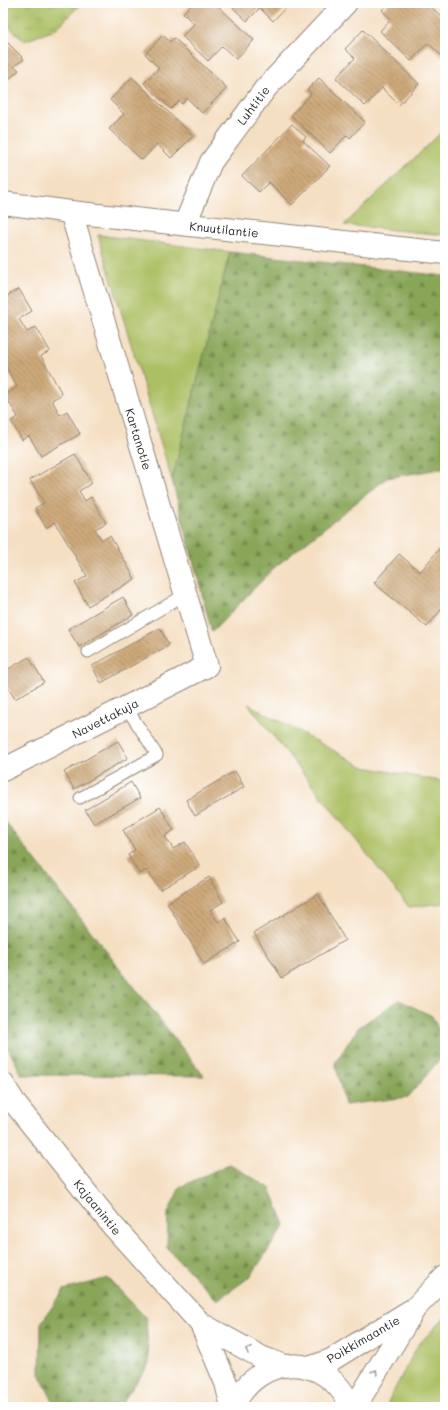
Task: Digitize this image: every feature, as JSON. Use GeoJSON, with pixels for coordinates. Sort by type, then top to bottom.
{"type":"FeatureCollection","features":[{"type":"Feature","properties":{"kind":"street","name":"Luhtitie"},"geometry":{"type":"LineString","coordinates":[[185,224],[211,162],[265,89],[346,3]]}},
{"type":"Feature","properties":{"kind":"street","name":"Knuutilantie"},"geometry":{"type":"LineString","coordinates":[[3,203],[71,212],[445,253]]}},
{"type":"Feature","properties":{"kind":"street","name":"Kartanotie"},"geometry":{"type":"LineString","coordinates":[[71,212],[207,666]]}},
{"type":"Feature","properties":{"kind":"street","name":"Navettakuja"},"geometry":{"type":"LineString","coordinates":[[3,770],[207,666]]}},
{"type":"Feature","properties":{"kind":"street","name":"Kajaanintie"},"geometry":{"type":"LineString","coordinates":[[3,1084],[16,1105],[112,1226],[201,1324],[261,1357],[284,1366]]}},
{"type":"Feature","properties":{"kind":"street","name":"Poikkimaantie"},"geometry":{"type":"LineString","coordinates":[[358,1407],[362,1395],[415,1308],[445,1277]]}},
{"type":"Feature","properties":{"kind":"street","name":"Poikkimaantie"},"geometry":{"type":"LineString","coordinates":[[309,1368],[331,1360],[415,1308]]}},
{"type":"Feature","properties":{"kind":"street","name":"Kajaanintie"},"geometry":{"type":"LineString","coordinates":[[201,1324],[226,1383],[233,1407]]}},
{"type":"Feature","properties":{"kind":"street"},"geometry":{"type":"LineString","coordinates":[[233,1407],[244,1388],[262,1373],[284,1366],[297,1366],[321,1372],[331,1379],[340,1388],[351,1407]]}},
{"type":"Feature","properties":{"kind":"lane"},"geometry":{"type":"LineString","coordinates":[[88,652],[186,594]]}},
{"type":"Feature","properties":{"kind":"lane"},"geometry":{"type":"LineString","coordinates":[[80,798],[157,755],[126,707]]}},
{"type":"Feature","properties":{"kind":"green space"},"geometry":{"type":"Polygon","coordinates":[[[3,3],[82,3],[55,30],[24,41],[3,21],[3,3]]]}},
{"type":"Feature","properties":{"kind":"green space"},"geometry":{"type":"Polygon","coordinates":[[[445,129],[445,235],[344,225],[445,129]]]}},
{"type":"Feature","properties":{"kind":"green space"},"geometry":{"type":"Polygon","coordinates":[[[98,235],[230,252],[172,480],[98,235]]]}},
{"type":"Feature","properties":{"kind":"green space"},"geometry":{"type":"Polygon","coordinates":[[[230,252],[445,276],[445,468],[387,478],[275,567],[212,632],[172,480],[230,252]]]}},
{"type":"Feature","properties":{"kind":"green space"},"geometry":{"type":"Polygon","coordinates":[[[248,704],[364,767],[445,782],[445,903],[409,907],[248,704]]]}},
{"type":"Feature","properties":{"kind":"green space"},"geometry":{"type":"Polygon","coordinates":[[[3,819],[204,1076],[22,1075],[3,1039],[3,819]]]}},
{"type":"Feature","properties":{"kind":"green space"},"geometry":{"type":"Polygon","coordinates":[[[399,1000],[432,1016],[445,1045],[445,1053],[408,1097],[345,1105],[335,1063],[358,1028],[399,1000]]]}},
{"type":"Feature","properties":{"kind":"green space"},"geometry":{"type":"Polygon","coordinates":[[[229,1164],[270,1188],[285,1225],[250,1277],[217,1300],[167,1248],[168,1213],[180,1187],[229,1164]]]}},
{"type":"Feature","properties":{"kind":"green space"},"geometry":{"type":"Polygon","coordinates":[[[108,1278],[146,1318],[149,1364],[119,1407],[56,1407],[40,1376],[41,1323],[64,1290],[108,1278]]]}},
{"type":"Feature","properties":{"kind":"green space"},"geometry":{"type":"Polygon","coordinates":[[[445,1317],[445,1407],[387,1407],[389,1400],[418,1345],[445,1317]]]}},
{"type":"Feature","properties":{"kind":"building"},"geometry":{"type":"Polygon","coordinates":[[[193,3],[215,3],[254,40],[236,59],[222,46],[208,61],[182,36],[194,24],[183,13],[193,3]]]}},
{"type":"Feature","properties":{"kind":"building"},"geometry":{"type":"Polygon","coordinates":[[[228,3],[290,3],[273,21],[260,8],[247,21],[228,3]]]}},
{"type":"Feature","properties":{"kind":"building"},"geometry":{"type":"Polygon","coordinates":[[[389,3],[427,3],[445,20],[445,59],[428,43],[411,61],[380,31],[391,19],[382,10],[389,3]]]}},
{"type":"Feature","properties":{"kind":"building"},"geometry":{"type":"Polygon","coordinates":[[[363,30],[419,84],[399,105],[382,88],[365,106],[336,78],[355,58],[345,49],[363,30]]]}},
{"type":"Feature","properties":{"kind":"building"},"geometry":{"type":"Polygon","coordinates":[[[163,35],[170,42],[174,38],[227,88],[202,113],[187,98],[182,104],[179,101],[171,109],[144,83],[159,68],[145,54],[163,35]]]}},
{"type":"Feature","properties":{"kind":"building"},"geometry":{"type":"Polygon","coordinates":[[[3,38],[24,59],[14,66],[19,70],[3,84],[3,38]]]}},
{"type":"Feature","properties":{"kind":"building"},"geometry":{"type":"Polygon","coordinates":[[[132,77],[193,136],[171,158],[157,144],[142,160],[109,129],[124,114],[110,100],[132,77]]]}},
{"type":"Feature","properties":{"kind":"building"},"geometry":{"type":"Polygon","coordinates":[[[319,78],[365,122],[350,138],[347,135],[330,153],[291,115],[311,94],[307,90],[319,78]]]}},
{"type":"Feature","properties":{"kind":"building"},"geometry":{"type":"Polygon","coordinates":[[[292,124],[306,137],[303,141],[330,166],[292,205],[269,182],[259,192],[242,176],[292,124]]]}},
{"type":"Feature","properties":{"kind":"building"},"geometry":{"type":"Polygon","coordinates":[[[19,289],[32,311],[19,319],[27,332],[36,327],[50,351],[41,356],[62,394],[52,400],[60,415],[67,411],[80,434],[41,456],[29,436],[22,440],[11,421],[18,417],[5,395],[17,387],[3,362],[3,298],[19,289]]]}},
{"type":"Feature","properties":{"kind":"building"},"geometry":{"type":"Polygon","coordinates":[[[75,454],[92,483],[79,491],[85,501],[91,497],[106,523],[95,529],[102,540],[110,536],[135,579],[88,606],[75,583],[87,576],[55,522],[46,528],[35,508],[44,503],[30,480],[75,454]]]}},
{"type":"Feature","properties":{"kind":"building"},"geometry":{"type":"Polygon","coordinates":[[[445,542],[445,605],[427,627],[374,583],[399,554],[420,572],[445,542]]]}},
{"type":"Feature","properties":{"kind":"building"},"geometry":{"type":"Polygon","coordinates":[[[123,597],[133,615],[79,647],[68,629],[123,597]]]}},
{"type":"Feature","properties":{"kind":"building"},"geometry":{"type":"Polygon","coordinates":[[[160,628],[169,645],[101,683],[92,666],[160,628]]]}},
{"type":"Feature","properties":{"kind":"building"},"geometry":{"type":"Polygon","coordinates":[[[29,657],[44,682],[15,699],[3,680],[3,672],[29,657]]]}},
{"type":"Feature","properties":{"kind":"building"},"geometry":{"type":"Polygon","coordinates":[[[118,741],[128,758],[74,789],[64,772],[118,741]]]}},
{"type":"Feature","properties":{"kind":"building"},"geometry":{"type":"Polygon","coordinates":[[[235,771],[244,787],[195,816],[186,800],[235,771]]]}},
{"type":"Feature","properties":{"kind":"building"},"geometry":{"type":"Polygon","coordinates":[[[131,782],[140,798],[94,824],[85,810],[131,782]]]}},
{"type":"Feature","properties":{"kind":"building"},"geometry":{"type":"Polygon","coordinates":[[[160,807],[174,830],[165,836],[173,849],[185,842],[200,866],[160,890],[147,870],[139,874],[128,855],[135,850],[123,830],[160,807]]]}},
{"type":"Feature","properties":{"kind":"building"},"geometry":{"type":"Polygon","coordinates":[[[209,877],[223,902],[210,910],[218,922],[225,918],[240,942],[204,964],[167,903],[209,877]]]}},
{"type":"Feature","properties":{"kind":"building"},"geometry":{"type":"Polygon","coordinates":[[[318,894],[345,940],[282,978],[254,933],[318,894]]]}}]}
